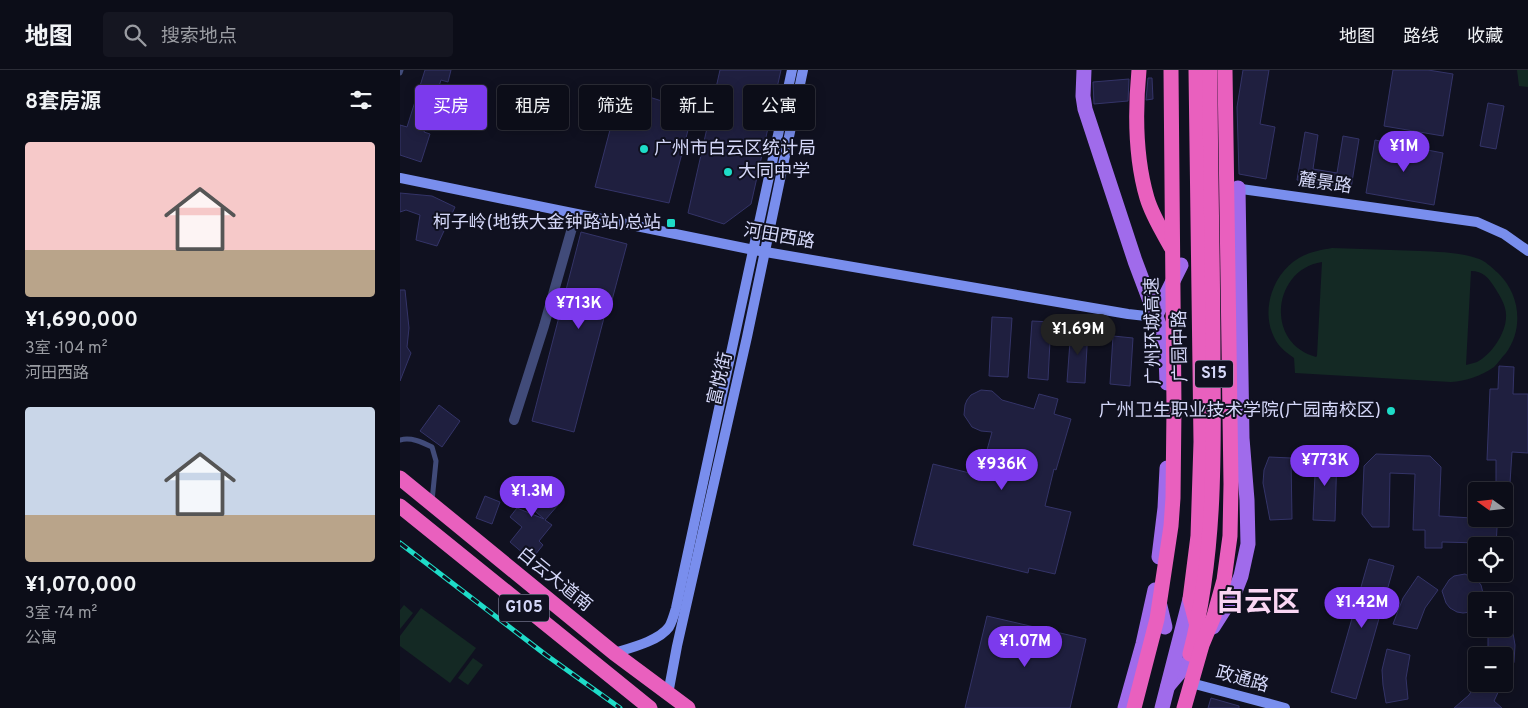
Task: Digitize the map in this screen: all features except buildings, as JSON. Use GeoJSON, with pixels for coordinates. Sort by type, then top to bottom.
{"type":"FeatureCollection","features":[{"type":"Feature","properties":{"kind":"highway"},"geometry":{"type":"LineString","coordinates":[[1139,70],[1137,118],[1141,173],[1157,223],[1181,265]]}},
{"type":"Feature","properties":{"kind":"highway","name":"广州环城高速"},"geometry":{"type":"LineString","coordinates":[[1134,708],[1157,619],[1171,526],[1173,498],[1171,70]]}},
{"type":"Feature","properties":{"kind":"highway","name":"广园中路"},"geometry":{"type":"LineString","coordinates":[[1144,708],[1165,627],[1175,574],[1181,519],[1184,390],[1178,70]]}},
{"type":"Feature","properties":{"kind":"highway","name":"广园中路"},"geometry":{"type":"LineString","coordinates":[[1190,599],[1195,569],[1200,500],[1201,372],[1196,70]]}},
{"type":"Feature","properties":{"kind":"highway","name":"S15"},"geometry":{"type":"LineString","coordinates":[[1175,708],[1199,617],[1205,585],[1212,515],[1214,427],[1210,70]]}},
{"type":"Feature","properties":{"kind":"highway"},"geometry":{"type":"LineString","coordinates":[[1184,708],[1202,645],[1220,598],[1228,554],[1231,484],[1225,70]]}},
{"type":"Feature","properties":{"kind":"highway","name":"白云大道南"},"geometry":{"type":"LineString","coordinates":[[400,478],[614,653],[688,708]]}},
{"type":"Feature","properties":{"kind":"highway","name":"G105"},"geometry":{"type":"LineString","coordinates":[[400,506],[650,708]]}},
{"type":"Feature","properties":{"kind":"highway"},"geometry":{"type":"LineString","coordinates":[[1190,599],[1202,645]]}},
{"type":"Feature","properties":{"kind":"highway","name":"G105"},"geometry":{"type":"LineString","coordinates":[[668,694],[683,708]]}},
{"type":"Feature","properties":{"kind":"main road"},"geometry":{"type":"LineString","coordinates":[[1084,70],[1083,96],[1089,125],[1164,340],[1166,356],[1165,508],[1155,586],[1143,644],[1125,708]]}},
{"type":"Feature","properties":{"kind":"main road"},"geometry":{"type":"LineString","coordinates":[[1200,500],[1209,475],[1218,436],[1220,325],[1215,70]]}},
{"type":"Feature","properties":{"kind":"main road"},"geometry":{"type":"LineString","coordinates":[[1168,686],[1202,645],[1234,594],[1241,576],[1248,544],[1242,438],[1238,188]]}},
{"type":"Feature","properties":{"kind":"main road"},"geometry":{"type":"LineString","coordinates":[[1155,317],[1181,265]]}},
{"type":"Feature","properties":{"kind":"main road"},"geometry":{"type":"LineString","coordinates":[[1201,372],[1220,325]]}},
{"type":"Feature","properties":{"kind":"main road"},"geometry":{"type":"LineString","coordinates":[[1167,418],[1184,390]]}},
{"type":"Feature","properties":{"kind":"main road"},"geometry":{"type":"LineString","coordinates":[[1155,586],[1165,627]]}},
{"type":"Feature","properties":{"kind":"main road","name":"广园中路"},"geometry":{"type":"LineString","coordinates":[[1162,708],[1190,599]]}},
{"type":"Feature","properties":{"kind":"street","name":"富悦街"},"geometry":{"type":"LineString","coordinates":[[668,694],[677,646],[766,252],[792,70]]}},
{"type":"Feature","properties":{"kind":"street","name":"富悦街"},"geometry":{"type":"LineString","coordinates":[[614,653],[639,645],[663,633],[669,627],[673,618],[754,250],[803,70]]}},
{"type":"Feature","properties":{"kind":"street","name":"河田西路"},"geometry":{"type":"LineString","coordinates":[[400,178],[754,250],[1155,317]]}},
{"type":"Feature","properties":{"kind":"street","name":"麓景路"},"geometry":{"type":"LineString","coordinates":[[1198,186],[1238,188],[1477,222],[1504,234],[1528,251]]}},
{"type":"Feature","properties":{"kind":"street"},"geometry":{"type":"LineString","coordinates":[[514,420],[544,326],[576,214]]}},
{"type":"Feature","properties":{"kind":"street","name":"政通路"},"geometry":{"type":"LineString","coordinates":[[1191,682],[1285,708]]}},
{"type":"Feature","properties":{"kind":"lane"},"geometry":{"type":"LineString","coordinates":[[400,440],[403,438],[420,441],[432,447],[436,461],[436,479],[432,504]]}},
{"type":"Feature","properties":{"kind":"green space"},"geometry":{"type":"Polygon","coordinates":[[[1517,70],[1528,70],[1528,87],[1519,86],[1517,70]]]}},
{"type":"Feature","properties":{"kind":"green space"},"geometry":{"type":"Polygon","coordinates":[[[1332,248],[1441,252],[1482,260],[1505,281],[1515,301],[1517,322],[1512,343],[1494,367],[1468,379],[1451,382],[1295,373],[1294,358],[1279,345],[1271,328],[1269,306],[1271,294],[1282,274],[1299,258],[1307,254],[1332,248]],[[1322,262],[1306,268],[1293,278],[1285,291],[1281,307],[1282,323],[1288,337],[1299,349],[1316,357],[1317,356],[1322,262]],[[1471,271],[1466,365],[1482,359],[1497,343],[1506,317],[1503,302],[1490,281],[1482,274],[1471,271]]]}},
{"type":"Feature","properties":{"kind":"green space"},"geometry":{"type":"Polygon","coordinates":[[[404,605],[413,613],[400,629],[400,610],[404,605]]]}},
{"type":"Feature","properties":{"kind":"green space"},"geometry":{"type":"Polygon","coordinates":[[[421,608],[476,648],[450,683],[400,646],[400,636],[421,608]]]}},
{"type":"Feature","properties":{"kind":"green space"},"geometry":{"type":"Polygon","coordinates":[[[473,658],[483,665],[468,685],[458,678],[473,658]]]}},
{"type":"Feature","properties":{"kind":"railway"},"geometry":{"type":"LineString","coordinates":[[400,543],[546,655],[620,708]]}},
{"type":"Feature","properties":{"kind":"place","name":"广州市白云区统计局"},"geometry":{"type":"Point","coordinates":[644,149]}},
{"type":"Feature","properties":{"kind":"place","name":"大同中学"},"geometry":{"type":"Point","coordinates":[728,172]}},
{"type":"Feature","properties":{"kind":"place","name":"柯子岭(地铁大金钟路站)总站"},"geometry":{"type":"Point","coordinates":[671,223]}},
{"type":"Feature","properties":{"kind":"place","name":"广州卫生职业技术学院(广园南校区)"},"geometry":{"type":"Point","coordinates":[1391,411]}},
{"type":"Feature","properties":{"kind":"district","name":"白云区"},"geometry":{"type":"Point","coordinates":[1258,604]}}]}
